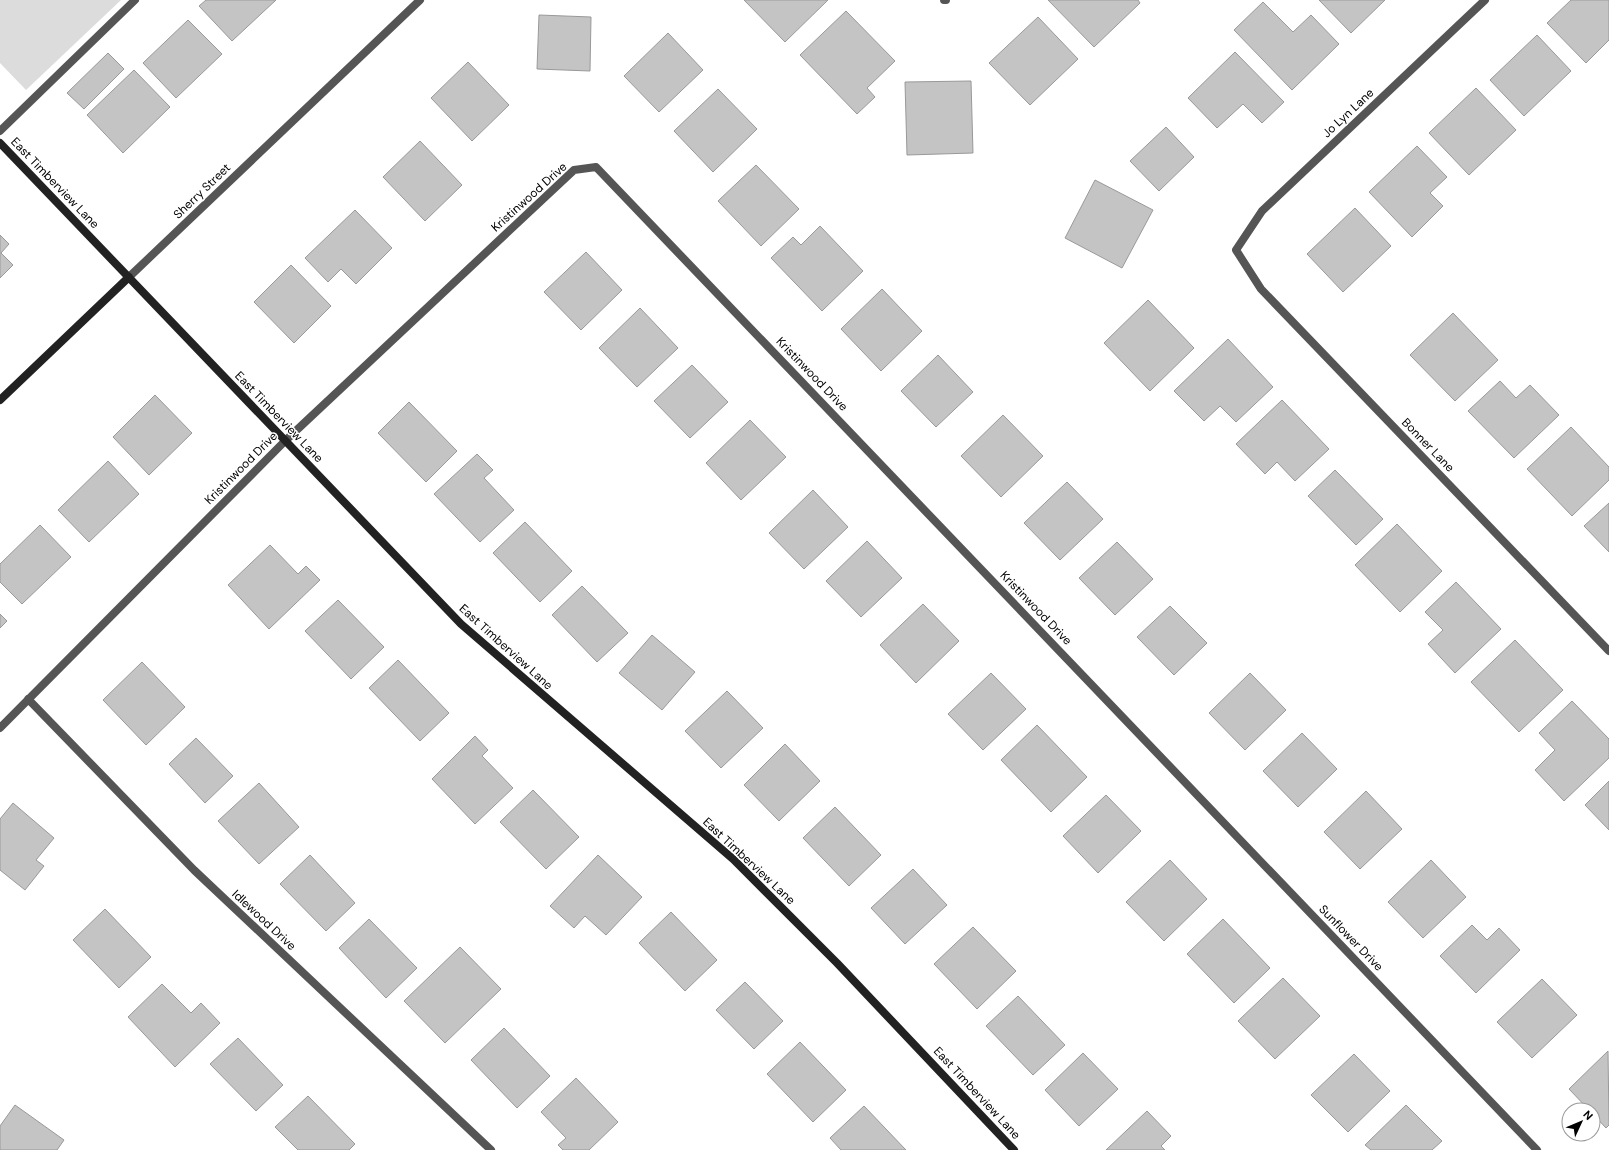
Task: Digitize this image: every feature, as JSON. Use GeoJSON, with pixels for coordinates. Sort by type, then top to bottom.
{"type":"FeatureCollection","features":[{"type":"Feature","properties":{"kind":"street"},"geometry":{"type":"LineString","coordinates":[[0,131],[135,0]]}},
{"type":"Feature","properties":{"kind":"street","name":"Sherry Street"},"geometry":{"type":"LineString","coordinates":[[0,400],[420,0]]}},
{"type":"Feature","properties":{"kind":"street","name":"Jo Lyn Lane"},"geometry":{"type":"LineString","coordinates":[[1236,250],[1262,211],[1485,0]]}},
{"type":"Feature","properties":{"kind":"street","name":"East Timberview Lane"},"geometry":{"type":"LineString","coordinates":[[0,143],[461,624],[733,859],[837,963],[1014,1150]]}},
{"type":"Feature","properties":{"kind":"street","name":"Kristinwood Drive"},"geometry":{"type":"LineString","coordinates":[[0,728],[285,441],[574,170],[596,167],[1148,742]]}},
{"type":"Feature","properties":{"kind":"street","name":"Bonner Lane"},"geometry":{"type":"LineString","coordinates":[[1236,250],[1262,289],[1609,652]]}},
{"type":"Feature","properties":{"kind":"street","name":"Idlewood Drive"},"geometry":{"type":"LineString","coordinates":[[28,699],[194,870],[491,1150]]}},
{"type":"Feature","properties":{"kind":"street","name":"Sunflower Drive"},"geometry":{"type":"LineString","coordinates":[[1148,742],[1537,1150]]}},
{"type":"Feature","properties":{"kind":"shaded area"},"geometry":{"type":"Polygon","coordinates":[[[0,0],[121,0],[26,90],[0,63],[0,0]]]}},
{"type":"Feature","properties":{"kind":"building"},"geometry":{"type":"Polygon","coordinates":[[[206,0],[276,0],[232,41],[199,6],[206,0]]]}},
{"type":"Feature","properties":{"kind":"building"},"geometry":{"type":"Polygon","coordinates":[[[744,0],[828,0],[785,42],[744,0]]]}},
{"type":"Feature","properties":{"kind":"building"},"geometry":{"type":"Polygon","coordinates":[[[1048,0],[1138,0],[1140,3],[1094,47],[1048,0]]]}},
{"type":"Feature","properties":{"kind":"building"},"geometry":{"type":"Polygon","coordinates":[[[1319,0],[1385,0],[1351,33],[1319,0]]]}},
{"type":"Feature","properties":{"kind":"building"},"geometry":{"type":"Polygon","coordinates":[[[1571,0],[1609,0],[1609,40],[1586,63],[1547,23],[1571,0]]]}},
{"type":"Feature","properties":{"kind":"building"},"geometry":{"type":"Polygon","coordinates":[[[1263,2],[1293,32],[1311,15],[1339,44],[1292,90],[1234,30],[1263,2]]]}},
{"type":"Feature","properties":{"kind":"building"},"geometry":{"type":"Polygon","coordinates":[[[846,11],[895,61],[867,88],[875,97],[857,114],[800,55],[846,11]]]}},
{"type":"Feature","properties":{"kind":"building"},"geometry":{"type":"Polygon","coordinates":[[[539,15],[591,17],[590,71],[537,69],[539,15]]]}},
{"type":"Feature","properties":{"kind":"building"},"geometry":{"type":"Polygon","coordinates":[[[1038,17],[1078,59],[1030,105],[989,63],[1038,17]]]}},
{"type":"Feature","properties":{"kind":"building"},"geometry":{"type":"Polygon","coordinates":[[[188,20],[222,54],[176,98],[143,63],[188,20]]]}},
{"type":"Feature","properties":{"kind":"building"},"geometry":{"type":"Polygon","coordinates":[[[668,33],[703,70],[659,112],[624,76],[668,33]]]}},
{"type":"Feature","properties":{"kind":"building"},"geometry":{"type":"Polygon","coordinates":[[[1537,35],[1571,71],[1524,116],[1490,80],[1537,35]]]}},
{"type":"Feature","properties":{"kind":"building"},"geometry":{"type":"Polygon","coordinates":[[[1235,52],[1284,102],[1262,123],[1243,104],[1217,128],[1188,98],[1235,52]]]}},
{"type":"Feature","properties":{"kind":"building"},"geometry":{"type":"Polygon","coordinates":[[[108,53],[124,69],[84,109],[67,93],[108,53]]]}},
{"type":"Feature","properties":{"kind":"building"},"geometry":{"type":"Polygon","coordinates":[[[468,62],[509,105],[472,141],[431,98],[468,62]]]}},
{"type":"Feature","properties":{"kind":"building"},"geometry":{"type":"Polygon","coordinates":[[[134,70],[170,107],[123,153],[87,115],[134,70]]]}},
{"type":"Feature","properties":{"kind":"building"},"geometry":{"type":"Polygon","coordinates":[[[971,81],[973,153],[907,155],[905,82],[971,81]]]}},
{"type":"Feature","properties":{"kind":"building"},"geometry":{"type":"Polygon","coordinates":[[[1476,88],[1516,130],[1469,175],[1429,133],[1476,88]]]}},
{"type":"Feature","properties":{"kind":"building"},"geometry":{"type":"Polygon","coordinates":[[[718,89],[757,129],[713,172],[674,131],[718,89]]]}},
{"type":"Feature","properties":{"kind":"building"},"geometry":{"type":"Polygon","coordinates":[[[1166,127],[1194,157],[1159,191],[1130,161],[1166,127]]]}},
{"type":"Feature","properties":{"kind":"building"},"geometry":{"type":"Polygon","coordinates":[[[420,141],[462,185],[425,221],[383,177],[420,141]]]}},
{"type":"Feature","properties":{"kind":"building"},"geometry":{"type":"Polygon","coordinates":[[[1417,146],[1447,177],[1430,193],[1443,206],[1412,237],[1369,192],[1417,146]]]}},
{"type":"Feature","properties":{"kind":"building"},"geometry":{"type":"Polygon","coordinates":[[[756,165],[799,209],[761,246],[718,201],[756,165]]]}},
{"type":"Feature","properties":{"kind":"building"},"geometry":{"type":"Polygon","coordinates":[[[1095,180],[1153,210],[1122,268],[1065,238],[1095,180]]]}},
{"type":"Feature","properties":{"kind":"building"},"geometry":{"type":"Polygon","coordinates":[[[1355,208],[1391,246],[1343,292],[1307,254],[1355,208]]]}},
{"type":"Feature","properties":{"kind":"building"},"geometry":{"type":"Polygon","coordinates":[[[355,210],[392,248],[356,284],[341,269],[328,282],[305,258],[355,210]]]}},
{"type":"Feature","properties":{"kind":"building"},"geometry":{"type":"Polygon","coordinates":[[[820,226],[863,271],[822,311],[771,258],[793,237],[801,245],[820,226]]]}},
{"type":"Feature","properties":{"kind":"building"},"geometry":{"type":"Polygon","coordinates":[[[0,235],[9,244],[1,253],[13,265],[0,278],[0,235]]]}},
{"type":"Feature","properties":{"kind":"building"},"geometry":{"type":"Polygon","coordinates":[[[586,252],[622,290],[581,330],[544,292],[586,252]]]}},
{"type":"Feature","properties":{"kind":"building"},"geometry":{"type":"Polygon","coordinates":[[[291,265],[331,306],[294,343],[254,302],[291,265]]]}},
{"type":"Feature","properties":{"kind":"building"},"geometry":{"type":"Polygon","coordinates":[[[882,289],[922,331],[881,371],[841,329],[882,289]]]}},
{"type":"Feature","properties":{"kind":"building"},"geometry":{"type":"Polygon","coordinates":[[[1148,300],[1194,348],[1150,391],[1104,343],[1148,300]]]}},
{"type":"Feature","properties":{"kind":"building"},"geometry":{"type":"Polygon","coordinates":[[[640,308],[678,348],[637,387],[599,348],[640,308]]]}},
{"type":"Feature","properties":{"kind":"building"},"geometry":{"type":"Polygon","coordinates":[[[1453,313],[1498,360],[1455,401],[1410,355],[1453,313]]]}},
{"type":"Feature","properties":{"kind":"building"},"geometry":{"type":"Polygon","coordinates":[[[1228,339],[1273,387],[1236,422],[1220,406],[1204,421],[1174,391],[1228,339]]]}},
{"type":"Feature","properties":{"kind":"building"},"geometry":{"type":"Polygon","coordinates":[[[938,355],[973,392],[936,427],[901,391],[938,355]]]}},
{"type":"Feature","properties":{"kind":"building"},"geometry":{"type":"Polygon","coordinates":[[[692,365],[728,402],[690,438],[654,401],[692,365]]]}},
{"type":"Feature","properties":{"kind":"building"},"geometry":{"type":"Polygon","coordinates":[[[1500,381],[1516,398],[1530,385],[1559,415],[1514,458],[1468,411],[1500,381]]]}},
{"type":"Feature","properties":{"kind":"building"},"geometry":{"type":"Polygon","coordinates":[[[155,395],[192,433],[149,475],[113,437],[155,395]]]}},
{"type":"Feature","properties":{"kind":"building"},"geometry":{"type":"Polygon","coordinates":[[[1282,400],[1329,449],[1295,481],[1277,462],[1265,474],[1236,444],[1282,400]]]}},
{"type":"Feature","properties":{"kind":"building"},"geometry":{"type":"Polygon","coordinates":[[[409,402],[457,451],[426,482],[378,433],[409,402]]]}},
{"type":"Feature","properties":{"kind":"building"},"geometry":{"type":"Polygon","coordinates":[[[1003,415],[1043,456],[1001,497],[961,456],[1003,415]]]}},
{"type":"Feature","properties":{"kind":"building"},"geometry":{"type":"Polygon","coordinates":[[[750,420],[786,457],[741,500],[706,463],[750,420]]]}},
{"type":"Feature","properties":{"kind":"building"},"geometry":{"type":"Polygon","coordinates":[[[1571,427],[1609,467],[1609,480],[1572,516],[1527,469],[1571,427]]]}},
{"type":"Feature","properties":{"kind":"building"},"geometry":{"type":"Polygon","coordinates":[[[477,454],[493,470],[484,478],[514,510],[480,542],[434,494],[477,454]]]}},
{"type":"Feature","properties":{"kind":"building"},"geometry":{"type":"Polygon","coordinates":[[[108,461],[139,494],[89,542],[58,510],[108,461]]]}},
{"type":"Feature","properties":{"kind":"building"},"geometry":{"type":"Polygon","coordinates":[[[1335,470],[1383,519],[1356,545],[1308,496],[1335,470]]]}},
{"type":"Feature","properties":{"kind":"building"},"geometry":{"type":"Polygon","coordinates":[[[1067,482],[1103,519],[1060,560],[1024,523],[1067,482]]]}},
{"type":"Feature","properties":{"kind":"building"},"geometry":{"type":"Polygon","coordinates":[[[813,490],[848,527],[804,569],[769,533],[813,490]]]}},
{"type":"Feature","properties":{"kind":"building"},"geometry":{"type":"Polygon","coordinates":[[[1609,503],[1609,552],[1584,526],[1609,503]]]}},
{"type":"Feature","properties":{"kind":"building"},"geometry":{"type":"Polygon","coordinates":[[[525,522],[572,571],[540,602],[493,553],[525,522]]]}},
{"type":"Feature","properties":{"kind":"building"},"geometry":{"type":"Polygon","coordinates":[[[1397,524],[1442,571],[1400,612],[1355,565],[1397,524]]]}},
{"type":"Feature","properties":{"kind":"building"},"geometry":{"type":"Polygon","coordinates":[[[40,525],[71,557],[22,604],[0,582],[0,564],[40,525]]]}},
{"type":"Feature","properties":{"kind":"building"},"geometry":{"type":"Polygon","coordinates":[[[867,541],[902,578],[861,617],[826,581],[867,541]]]}},
{"type":"Feature","properties":{"kind":"building"},"geometry":{"type":"Polygon","coordinates":[[[1117,542],[1153,579],[1115,615],[1079,578],[1117,542]]]}},
{"type":"Feature","properties":{"kind":"building"},"geometry":{"type":"Polygon","coordinates":[[[270,545],[298,574],[306,566],[320,580],[269,629],[228,585],[270,545]]]}},
{"type":"Feature","properties":{"kind":"building"},"geometry":{"type":"Polygon","coordinates":[[[1456,582],[1501,629],[1455,673],[1428,644],[1443,630],[1425,612],[1456,582]]]}},
{"type":"Feature","properties":{"kind":"building"},"geometry":{"type":"Polygon","coordinates":[[[582,586],[628,633],[597,662],[552,615],[582,586]]]}},
{"type":"Feature","properties":{"kind":"building"},"geometry":{"type":"Polygon","coordinates":[[[338,600],[384,647],[351,679],[305,631],[338,600]]]}},
{"type":"Feature","properties":{"kind":"building"},"geometry":{"type":"Polygon","coordinates":[[[923,604],[959,641],[916,683],[880,645],[923,604]]]}},
{"type":"Feature","properties":{"kind":"building"},"geometry":{"type":"Polygon","coordinates":[[[1170,606],[1207,643],[1174,675],[1137,637],[1170,606]]]}},
{"type":"Feature","properties":{"kind":"building"},"geometry":{"type":"Polygon","coordinates":[[[0,614],[7,621],[0,628],[0,614]]]}},
{"type":"Feature","properties":{"kind":"building"},"geometry":{"type":"Polygon","coordinates":[[[652,635],[695,672],[662,710],[619,673],[652,635]]]}},
{"type":"Feature","properties":{"kind":"building"},"geometry":{"type":"Polygon","coordinates":[[[1515,640],[1563,690],[1519,732],[1471,682],[1515,640]]]}},
{"type":"Feature","properties":{"kind":"building"},"geometry":{"type":"Polygon","coordinates":[[[398,660],[449,713],[420,741],[369,688],[398,660]]]}},
{"type":"Feature","properties":{"kind":"building"},"geometry":{"type":"Polygon","coordinates":[[[142,662],[185,707],[146,745],[103,700],[142,662]]]}},
{"type":"Feature","properties":{"kind":"building"},"geometry":{"type":"Polygon","coordinates":[[[991,673],[1026,709],[983,750],[948,714],[991,673]]]}},
{"type":"Feature","properties":{"kind":"building"},"geometry":{"type":"Polygon","coordinates":[[[1250,673],[1286,710],[1245,750],[1209,713],[1250,673]]]}},
{"type":"Feature","properties":{"kind":"building"},"geometry":{"type":"Polygon","coordinates":[[[727,691],[763,728],[721,768],[685,731],[727,691]]]}},
{"type":"Feature","properties":{"kind":"building"},"geometry":{"type":"Polygon","coordinates":[[[1572,701],[1609,739],[1609,758],[1564,801],[1535,770],[1555,750],[1539,733],[1572,701]]]}},
{"type":"Feature","properties":{"kind":"building"},"geometry":{"type":"Polygon","coordinates":[[[1037,725],[1087,777],[1051,812],[1001,760],[1037,725]]]}},
{"type":"Feature","properties":{"kind":"building"},"geometry":{"type":"Polygon","coordinates":[[[1302,733],[1337,769],[1298,807],[1263,771],[1302,733]]]}},
{"type":"Feature","properties":{"kind":"building"},"geometry":{"type":"Polygon","coordinates":[[[475,736],[488,750],[482,756],[513,788],[475,824],[432,779],[475,736]]]}},
{"type":"Feature","properties":{"kind":"building"},"geometry":{"type":"Polygon","coordinates":[[[196,738],[233,776],[205,803],[169,764],[196,738]]]}},
{"type":"Feature","properties":{"kind":"building"},"geometry":{"type":"Polygon","coordinates":[[[785,744],[820,781],[779,821],[744,785],[785,744]]]}},
{"type":"Feature","properties":{"kind":"building"},"geometry":{"type":"Polygon","coordinates":[[[1609,781],[1609,830],[1585,805],[1609,781]]]}},
{"type":"Feature","properties":{"kind":"building"},"geometry":{"type":"Polygon","coordinates":[[[259,783],[299,827],[259,864],[218,821],[259,783]]]}},
{"type":"Feature","properties":{"kind":"building"},"geometry":{"type":"Polygon","coordinates":[[[533,790],[579,837],[546,869],[500,822],[533,790]]]}},
{"type":"Feature","properties":{"kind":"building"},"geometry":{"type":"Polygon","coordinates":[[[1366,791],[1402,829],[1360,869],[1324,832],[1366,791]]]}},
{"type":"Feature","properties":{"kind":"building"},"geometry":{"type":"Polygon","coordinates":[[[1106,795],[1141,831],[1098,873],[1063,836],[1106,795]]]}},
{"type":"Feature","properties":{"kind":"building"},"geometry":{"type":"Polygon","coordinates":[[[13,803],[54,838],[36,860],[44,866],[25,890],[0,870],[0,819],[13,803]]]}},
{"type":"Feature","properties":{"kind":"building"},"geometry":{"type":"Polygon","coordinates":[[[835,807],[881,855],[849,886],[803,838],[835,807]]]}},
{"type":"Feature","properties":{"kind":"building"},"geometry":{"type":"Polygon","coordinates":[[[310,855],[355,903],[326,931],[280,884],[310,855]]]}},
{"type":"Feature","properties":{"kind":"building"},"geometry":{"type":"Polygon","coordinates":[[[598,855],[642,897],[606,935],[585,916],[574,928],[550,906],[598,855]]]}},
{"type":"Feature","properties":{"kind":"building"},"geometry":{"type":"Polygon","coordinates":[[[1170,860],[1207,899],[1164,941],[1126,902],[1170,860]]]}},
{"type":"Feature","properties":{"kind":"building"},"geometry":{"type":"Polygon","coordinates":[[[1431,860],[1466,897],[1423,938],[1388,902],[1431,860]]]}},
{"type":"Feature","properties":{"kind":"building"},"geometry":{"type":"Polygon","coordinates":[[[913,869],[947,905],[905,944],[871,908],[913,869]]]}},
{"type":"Feature","properties":{"kind":"building"},"geometry":{"type":"Polygon","coordinates":[[[105,909],[151,957],[119,988],[73,940],[105,909]]]}},
{"type":"Feature","properties":{"kind":"building"},"geometry":{"type":"Polygon","coordinates":[[[671,912],[717,960],[685,991],[639,943],[671,912]]]}},
{"type":"Feature","properties":{"kind":"building"},"geometry":{"type":"Polygon","coordinates":[[[369,919],[417,968],[386,998],[339,948],[369,919]]]}},
{"type":"Feature","properties":{"kind":"building"},"geometry":{"type":"Polygon","coordinates":[[[1223,919],[1270,968],[1234,1003],[1187,954],[1223,919]]]}},
{"type":"Feature","properties":{"kind":"building"},"geometry":{"type":"Polygon","coordinates":[[[1472,925],[1487,940],[1499,928],[1520,950],[1476,993],[1440,956],[1472,925]]]}},
{"type":"Feature","properties":{"kind":"building"},"geometry":{"type":"Polygon","coordinates":[[[973,927],[1016,971],[977,1009],[934,964],[973,927]]]}},
{"type":"Feature","properties":{"kind":"building"},"geometry":{"type":"Polygon","coordinates":[[[460,947],[501,989],[445,1043],[404,1001],[460,947]]]}},
{"type":"Feature","properties":{"kind":"building"},"geometry":{"type":"Polygon","coordinates":[[[1283,978],[1320,1016],[1275,1059],[1238,1021],[1283,978]]]}},
{"type":"Feature","properties":{"kind":"building"},"geometry":{"type":"Polygon","coordinates":[[[1542,979],[1577,1015],[1532,1058],[1497,1022],[1542,979]]]}},
{"type":"Feature","properties":{"kind":"building"},"geometry":{"type":"Polygon","coordinates":[[[745,982],[783,1021],[754,1049],[716,1010],[745,982]]]}},
{"type":"Feature","properties":{"kind":"building"},"geometry":{"type":"Polygon","coordinates":[[[162,984],[191,1013],[201,1003],[220,1023],[175,1067],[128,1017],[162,984]]]}},
{"type":"Feature","properties":{"kind":"building"},"geometry":{"type":"Polygon","coordinates":[[[1018,996],[1065,1045],[1033,1075],[986,1026],[1018,996]]]}},
{"type":"Feature","properties":{"kind":"building"},"geometry":{"type":"Polygon","coordinates":[[[504,1028],[550,1076],[517,1108],[471,1060],[504,1028]]]}},
{"type":"Feature","properties":{"kind":"building"},"geometry":{"type":"Polygon","coordinates":[[[238,1038],[283,1085],[256,1111],[210,1064],[238,1038]]]}},
{"type":"Feature","properties":{"kind":"building"},"geometry":{"type":"Polygon","coordinates":[[[800,1042],[846,1090],[813,1122],[767,1074],[800,1042]]]}},
{"type":"Feature","properties":{"kind":"building"},"geometry":{"type":"Polygon","coordinates":[[[1608,1051],[1609,1125],[1606,1128],[1601,1123],[1601,1102],[1581,1102],[1569,1089],[1608,1051]]]}},
{"type":"Feature","properties":{"kind":"building"},"geometry":{"type":"Polygon","coordinates":[[[1083,1053],[1118,1089],[1079,1126],[1045,1090],[1083,1053]]]}},
{"type":"Feature","properties":{"kind":"building"},"geometry":{"type":"Polygon","coordinates":[[[1354,1054],[1390,1091],[1348,1132],[1311,1095],[1354,1054]]]}},
{"type":"Feature","properties":{"kind":"building"},"geometry":{"type":"Polygon","coordinates":[[[576,1078],[618,1122],[589,1150],[563,1150],[558,1145],[566,1138],[541,1112],[576,1078]]]}},
{"type":"Feature","properties":{"kind":"building"},"geometry":{"type":"Polygon","coordinates":[[[308,1096],[355,1144],[349,1150],[298,1150],[275,1127],[308,1096]]]}},
{"type":"Feature","properties":{"kind":"building"},"geometry":{"type":"Polygon","coordinates":[[[15,1105],[64,1140],[57,1150],[0,1150],[0,1126],[15,1105]]]}},
{"type":"Feature","properties":{"kind":"building"},"geometry":{"type":"Polygon","coordinates":[[[1406,1105],[1442,1141],[1432,1150],[1371,1150],[1365,1145],[1406,1105]]]}},
{"type":"Feature","properties":{"kind":"building"},"geometry":{"type":"Polygon","coordinates":[[[864,1106],[906,1150],[841,1150],[830,1138],[864,1106]]]}},
{"type":"Feature","properties":{"kind":"building"},"geometry":{"type":"Polygon","coordinates":[[[1147,1111],[1171,1136],[1161,1146],[1165,1150],[1106,1150],[1147,1111]]]}}]}
